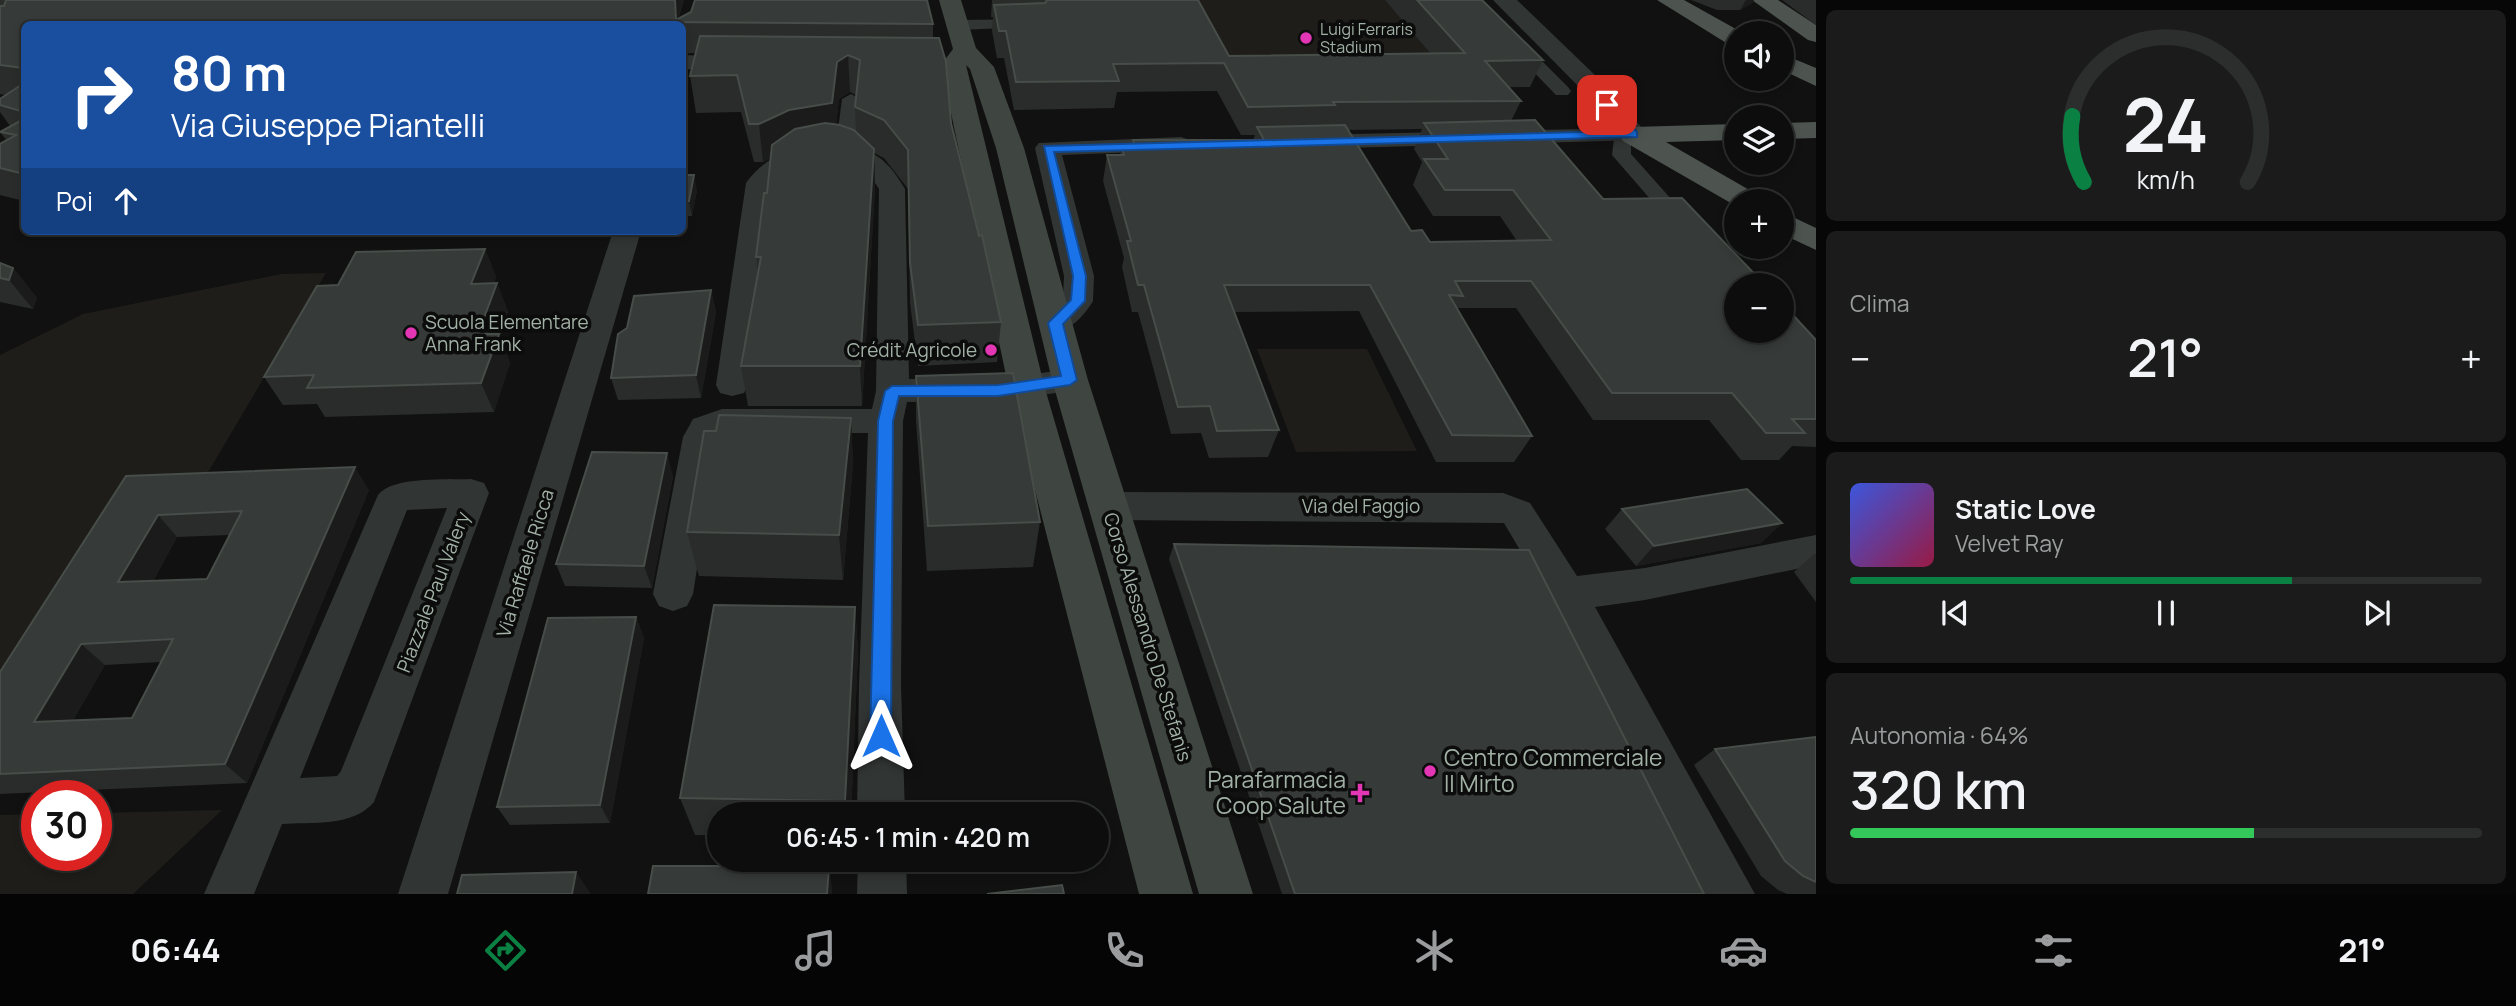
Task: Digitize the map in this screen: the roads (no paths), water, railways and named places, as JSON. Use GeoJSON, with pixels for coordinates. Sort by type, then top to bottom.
{"type":"FeatureCollection","features":[{"type":"Feature","properties":{"kind":"main road","name":"Corso Alessandro De Stefanis"},"geometry":{"type":"LineString","coordinates":[[950,0],[951,51],[1026,385],[1166,894]]}},
{"type":"Feature","properties":{"kind":"main road"},"geometry":{"type":"LineString","coordinates":[[1668,0],[1724,32]]}},
{"type":"Feature","properties":{"kind":"main road"},"geometry":{"type":"LineString","coordinates":[[1767,2],[1816,35]]}},
{"type":"Feature","properties":{"kind":"main road","name":"Corso Alessandro De Stefanis"},"geometry":{"type":"LineString","coordinates":[[951,51],[982,67],[1010,148],[1070,380],[1226,894]]}},
{"type":"Feature","properties":{"kind":"main road"},"geometry":{"type":"LineString","coordinates":[[1794,131],[1816,130]]}},
{"type":"Feature","properties":{"kind":"main road"},"geometry":{"type":"LineString","coordinates":[[1633,135],[1724,132]]}},
{"type":"Feature","properties":{"kind":"main road"},"geometry":{"type":"LineString","coordinates":[[1633,135],[1727,189]]}},
{"type":"Feature","properties":{"kind":"main road"},"geometry":{"type":"LineString","coordinates":[[1794,228],[1816,241]]}},
{"type":"Feature","properties":{"kind":"street"},"geometry":{"type":"LineString","coordinates":[[1472,0],[1562,91]]}},
{"type":"Feature","properties":{"kind":"street"},"geometry":{"type":"LineString","coordinates":[[1504,0],[1588,82],[1633,135]]}},
{"type":"Feature","properties":{"kind":"street"},"geometry":{"type":"LineString","coordinates":[[951,51],[1036,24]]}},
{"type":"Feature","properties":{"kind":"street"},"geometry":{"type":"LineString","coordinates":[[686,62],[761,64]]}},
{"type":"Feature","properties":{"kind":"street"},"geometry":{"type":"LineString","coordinates":[[844,153],[851,99]]}},
{"type":"Feature","properties":{"kind":"street"},"geometry":{"type":"LineString","coordinates":[[1286,143],[1633,135]]}},
{"type":"Feature","properties":{"kind":"street"},"geometry":{"type":"LineString","coordinates":[[1633,135],[1621,143],[1622,155],[1665,204]]}},
{"type":"Feature","properties":{"kind":"street"},"geometry":{"type":"LineString","coordinates":[[1055,323],[1078,301],[1079,276],[1048,148],[1204,144]]}},
{"type":"Feature","properties":{"kind":"street"},"geometry":{"type":"LineString","coordinates":[[732,386],[759,183],[774,167],[796,155],[814,152],[844,153],[877,168],[889,180],[891,189],[889,406],[880,685],[881,802]]}},
{"type":"Feature","properties":{"kind":"street","name":"Via Raffaele Ricca"},"geometry":{"type":"LineString","coordinates":[[423,894],[626,235]]}},
{"type":"Feature","properties":{"kind":"street"},"geometry":{"type":"LineString","coordinates":[[674,594],[699,437],[705,428],[722,421],[889,406],[1070,380]]}},
{"type":"Feature","properties":{"kind":"street","name":"Piazzale Paul Valery"},"geometry":{"type":"LineString","coordinates":[[229,894],[391,505],[404,496],[471,493],[358,786],[351,794],[340,798],[269,802]]}},
{"type":"Feature","properties":{"kind":"street","name":"Via del Faggio"},"geometry":{"type":"LineString","coordinates":[[1109,506],[1503,507],[1517,513],[1567,594],[1730,894]]}},
{"type":"Feature","properties":{"kind":"street"},"geometry":{"type":"LineString","coordinates":[[1567,594],[1645,584],[1816,550]]}},
{"type":"Feature","properties":{"kind":"street"},"geometry":{"type":"LineString","coordinates":[[882,872],[882,894]]}},
{"type":"Feature","properties":{"kind":"place","name":"Luigi Ferraris Stadium"},"geometry":{"type":"Point","coordinates":[1306,38]}},
{"type":"Feature","properties":{"kind":"place","name":"Scuola Elementare Anna Frank"},"geometry":{"type":"Point","coordinates":[411,333]}},
{"type":"Feature","properties":{"kind":"place","name":"Crédit Agricole"},"geometry":{"type":"Point","coordinates":[991,350]}},
{"type":"Feature","properties":{"kind":"place","name":"Centro Commerciale Il Mirto"},"geometry":{"type":"Point","coordinates":[1430,771]}},
{"type":"Feature","properties":{"kind":"place","name":"Parafarmacia Coop Salute"},"geometry":{"type":"Point","coordinates":[1360,793]}}]}
